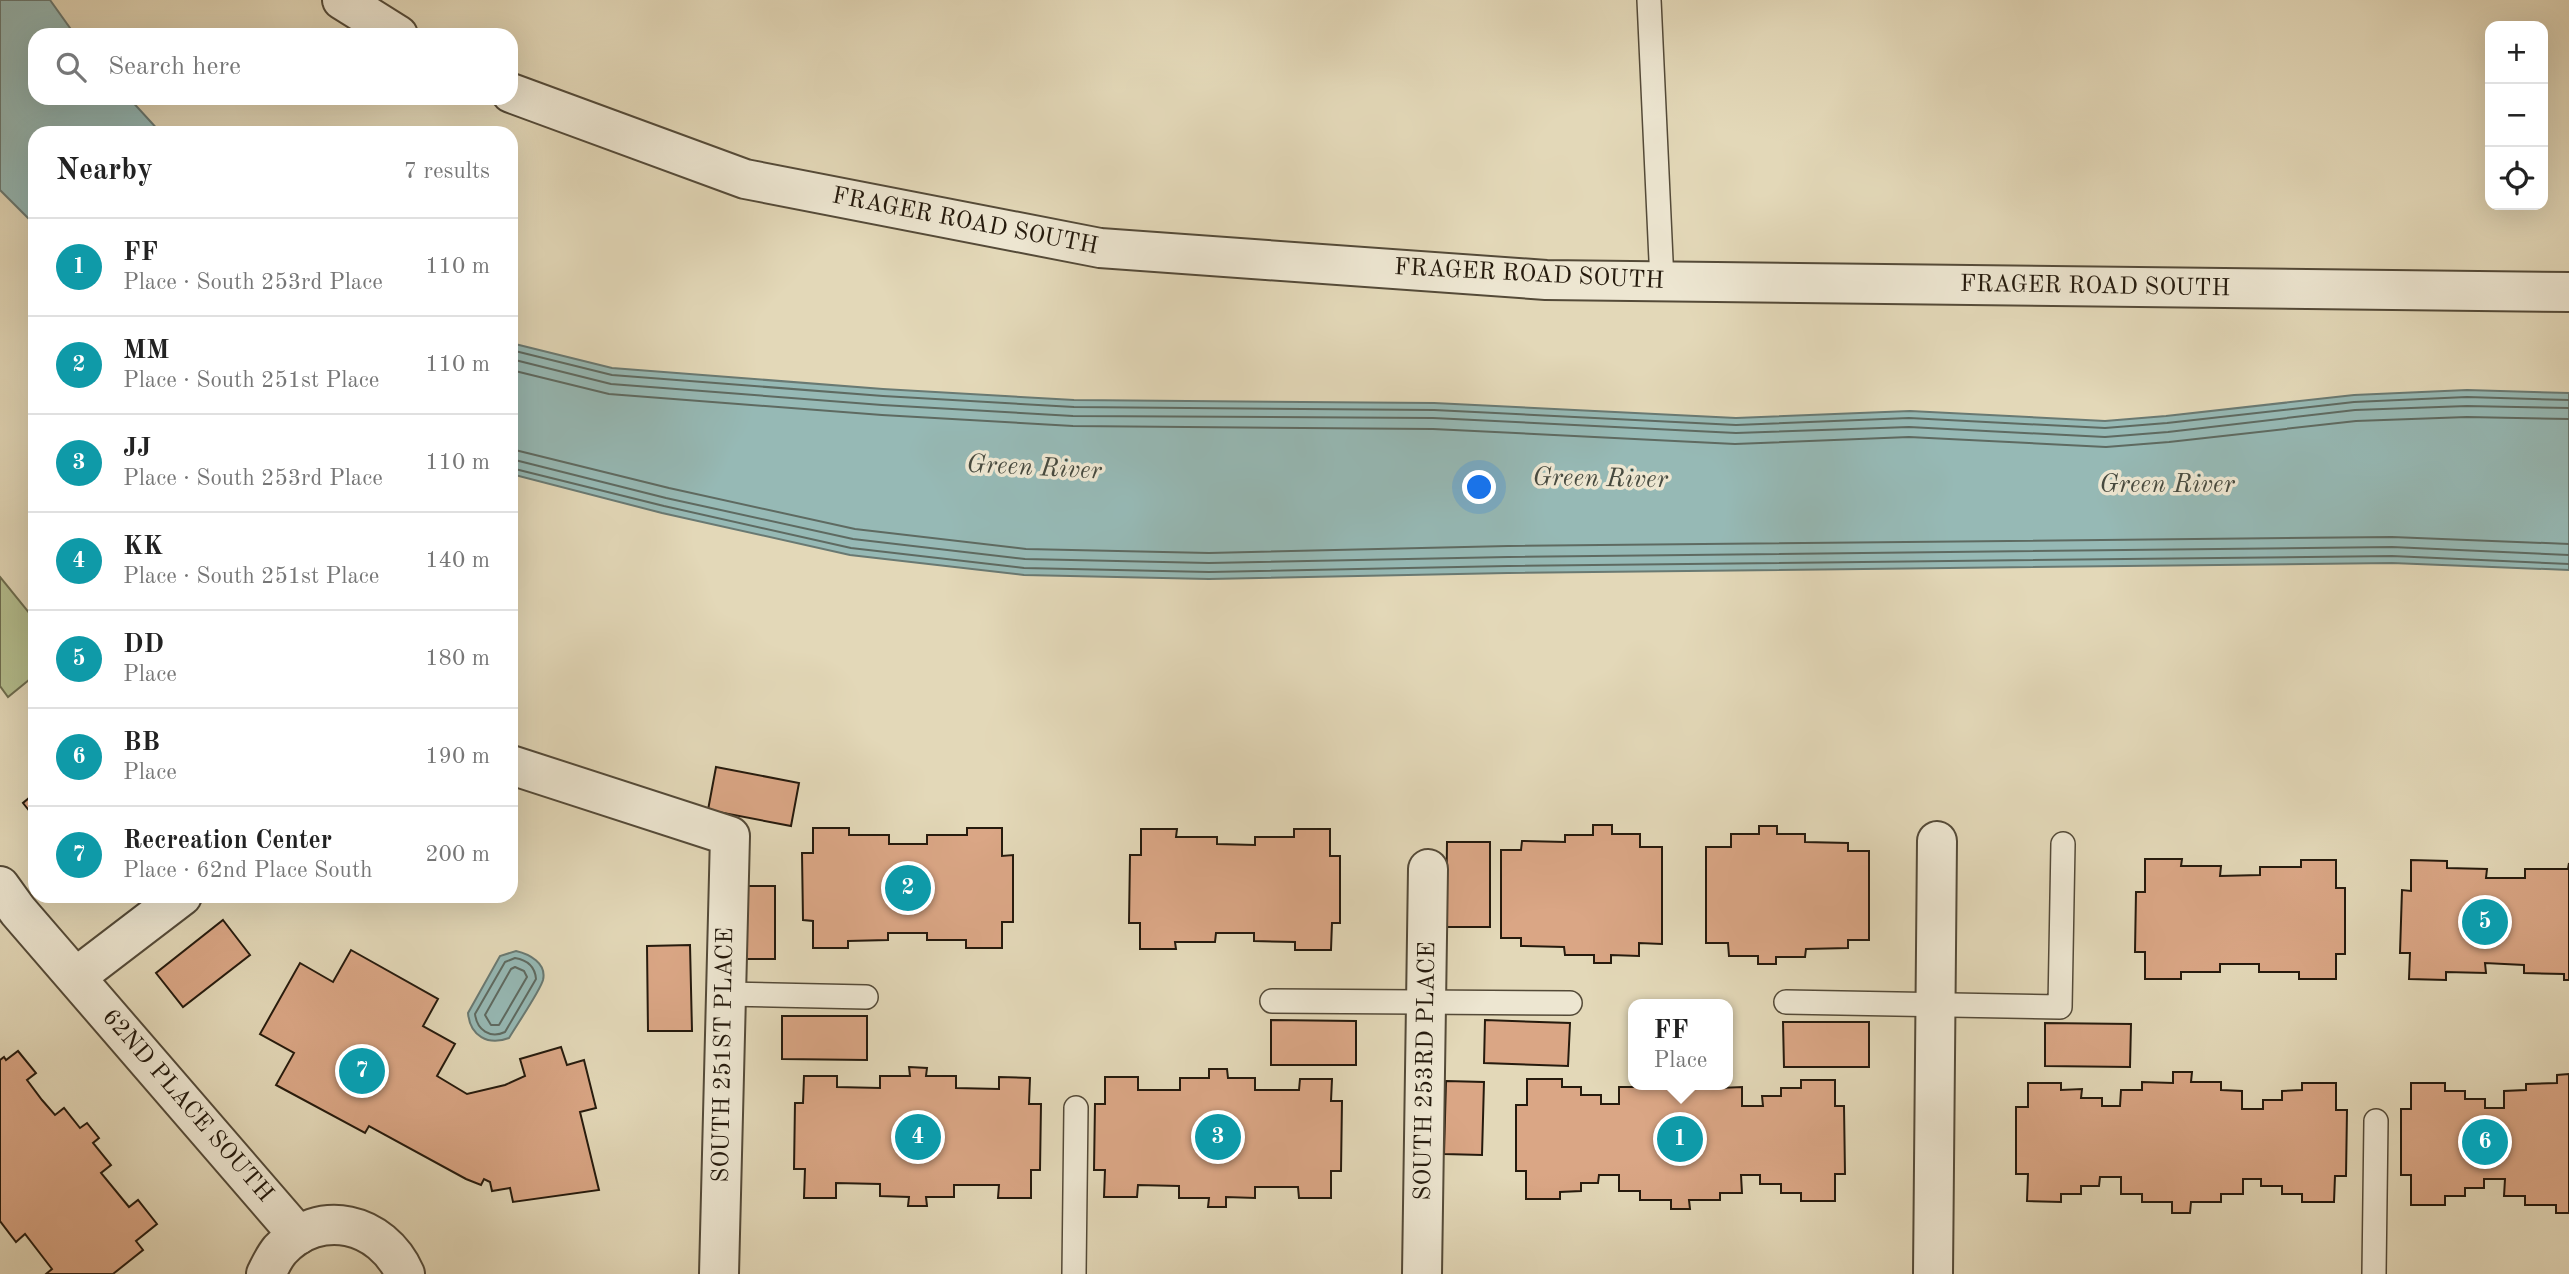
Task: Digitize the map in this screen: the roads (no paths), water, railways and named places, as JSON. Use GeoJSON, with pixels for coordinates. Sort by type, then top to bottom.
{"type":"FeatureCollection","features":[{"type":"Feature","properties":{"kind":"street"},"geometry":{"type":"LineString","coordinates":[[342,0],[387,28]]}},
{"type":"Feature","properties":{"kind":"street","name":"FRAGER ROAD SOUTH"},"geometry":{"type":"LineString","coordinates":[[518,96],[745,179],[1100,248],[1546,280],[2569,292]]}},
{"type":"Feature","properties":{"kind":"street","name":"SOUTH 251ST PLACE"},"geometry":{"type":"LineString","coordinates":[[518,767],[730,836],[719,1274]]}},
{"type":"Feature","properties":{"kind":"street"},"geometry":{"type":"LineString","coordinates":[[1933,1274],[1937,841]]}},
{"type":"Feature","properties":{"kind":"street","name":"SOUTH 253RD PLACE"},"geometry":{"type":"LineString","coordinates":[[1422,1274],[1428,869]]}},
{"type":"Feature","properties":{"kind":"street"},"geometry":{"type":"LineString","coordinates":[[76,977],[173,903]]}},
{"type":"Feature","properties":{"kind":"street","name":"62ND PLACE SOUTH"},"geometry":{"type":"LineString","coordinates":[[6,907],[76,977],[298,1235]]}},
{"type":"Feature","properties":{"kind":"street"},"geometry":{"type":"LineString","coordinates":[[266,1274],[278,1251],[298,1235],[319,1226],[342,1225],[364,1230],[384,1242],[399,1260],[405,1274]]}},
{"type":"Feature","properties":{"kind":"lane"},"geometry":{"type":"LineString","coordinates":[[1649,0],[1662,282]]}},
{"type":"Feature","properties":{"kind":"lane"},"geometry":{"type":"LineString","coordinates":[[1786,1002],[2060,1007],[2063,844]]}},
{"type":"Feature","properties":{"kind":"lane"},"geometry":{"type":"LineString","coordinates":[[726,994],[866,996]]}},
{"type":"Feature","properties":{"kind":"lane"},"geometry":{"type":"LineString","coordinates":[[1272,1001],[1570,1003]]}},
{"type":"Feature","properties":{"kind":"lane"},"geometry":{"type":"LineString","coordinates":[[1074,1274],[1076,1108]]}},
{"type":"Feature","properties":{"kind":"lane"},"geometry":{"type":"LineString","coordinates":[[2374,1274],[2375,1121]]}},
{"type":"Feature","properties":{"kind":"water"},"geometry":{"type":"Polygon","coordinates":[[[0,0],[50,0],[70,28],[28,28],[28,105],[135,105],[155,126],[28,126],[28,218],[0,190],[0,0]]]}},
{"type":"Feature","properties":{"kind":"water","name":"Green River"},"geometry":{"type":"Polygon","coordinates":[[[518,345],[612,368],[883,389],[1074,400],[1434,403],[1736,418],[1910,411],[2105,421],[2354,395],[2467,390],[2569,393],[2569,570],[2392,563],[1209,579],[1024,575],[850,555],[662,513],[518,476],[518,345]]]}},
{"type":"Feature","properties":{"kind":"water"},"geometry":{"type":"Polygon","coordinates":[[[516,951],[526,954],[540,964],[543,980],[509,1038],[487,1040],[472,1028],[468,1013],[500,956],[516,951]]]}},
{"type":"Feature","properties":{"kind":"place","name":"MM"},"geometry":{"type":"Point","coordinates":[908,888]}},
{"type":"Feature","properties":{"kind":"place","name":"DD"},"geometry":{"type":"Point","coordinates":[2485,922]}},
{"type":"Feature","properties":{"kind":"place","name":"Recreation Center"},"geometry":{"type":"Point","coordinates":[362,1071]}},
{"type":"Feature","properties":{"kind":"place","name":"KK"},"geometry":{"type":"Point","coordinates":[918,1137]}},
{"type":"Feature","properties":{"kind":"place","name":"JJ"},"geometry":{"type":"Point","coordinates":[1218,1137]}},
{"type":"Feature","properties":{"kind":"place","name":"FF"},"geometry":{"type":"Point","coordinates":[1680,1139]}},
{"type":"Feature","properties":{"kind":"place","name":"BB"},"geometry":{"type":"Point","coordinates":[2485,1142]}}]}
